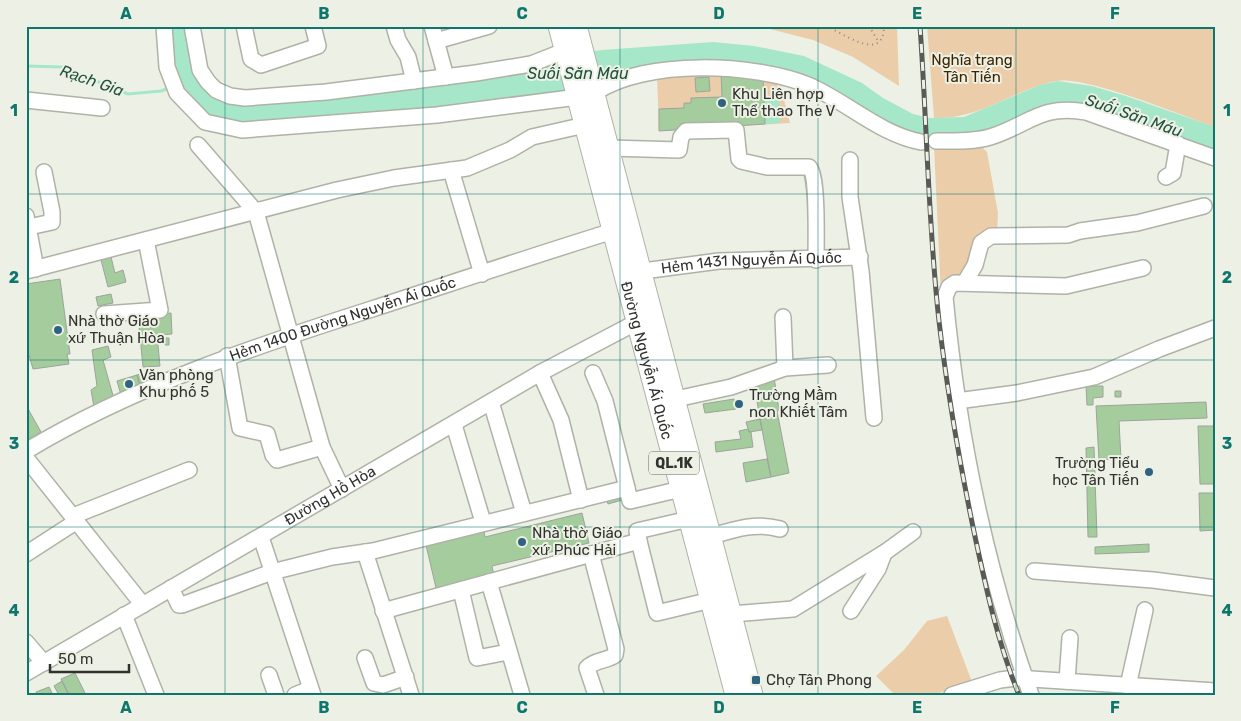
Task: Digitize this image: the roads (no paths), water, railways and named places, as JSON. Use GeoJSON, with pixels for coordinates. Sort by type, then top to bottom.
{"type":"FeatureCollection","features":[{"type":"Feature","properties":{"kind":"main road","name":"Đường Nguyễn Ái Quốc"},"geometry":{"type":"LineString","coordinates":[[558,26],[585,125],[622,229],[643,271],[753,695]]}},
{"type":"Feature","properties":{"kind":"main road","name":"Đường Nguyễn Ái Quốc"},"geometry":{"type":"LineString","coordinates":[[577,26],[610,148],[637,322],[735,695]]}},
{"type":"Feature","properties":{"kind":"street"},"geometry":{"type":"LineString","coordinates":[[164,26],[164,48],[174,88],[205,122],[242,130],[437,115],[578,97]]}},
{"type":"Feature","properties":{"kind":"street"},"geometry":{"type":"LineString","coordinates":[[192,26],[200,70],[216,90],[230,96],[246,98],[326,92],[446,77],[531,64],[564,51]]}},
{"type":"Feature","properties":{"kind":"street"},"geometry":{"type":"LineString","coordinates":[[244,26],[252,59],[261,65],[318,46],[313,26]]}},
{"type":"Feature","properties":{"kind":"street"},"geometry":{"type":"LineString","coordinates":[[394,26],[398,40],[407,54],[414,81]]}},
{"type":"Feature","properties":{"kind":"street"},"geometry":{"type":"LineString","coordinates":[[446,77],[434,33],[489,26]]}},
{"type":"Feature","properties":{"kind":"street"},"geometry":{"type":"LineString","coordinates":[[596,92],[622,78],[655,71],[746,70],[808,86],[866,118],[904,136],[928,141],[989,137],[1032,117],[1065,109],[1086,112],[1215,158]]}},
{"type":"Feature","properties":{"kind":"street"},"geometry":{"type":"LineString","coordinates":[[26,100],[102,108]]}},
{"type":"Feature","properties":{"kind":"street"},"geometry":{"type":"LineString","coordinates":[[44,172],[52,212],[52,222],[27,222],[31,270],[337,190],[394,178],[474,166],[510,150],[532,137],[585,125]]}},
{"type":"Feature","properties":{"kind":"street"},"geometry":{"type":"LineString","coordinates":[[610,148],[679,150],[681,137],[686,131],[736,130],[739,159],[741,161],[767,167],[809,167],[813,172],[816,205],[816,260]]}},
{"type":"Feature","properties":{"kind":"street"},"geometry":{"type":"LineString","coordinates":[[1166,177],[1173,173],[1178,144]]}},
{"type":"Feature","properties":{"kind":"street"},"geometry":{"type":"LineString","coordinates":[[198,145],[256,212],[322,447],[342,489]]}},
{"type":"Feature","properties":{"kind":"street"},"geometry":{"type":"LineString","coordinates":[[850,160],[850,197],[860,257],[874,418]]}},
{"type":"Feature","properties":{"kind":"street"},"geometry":{"type":"LineString","coordinates":[[451,170],[482,274]]}},
{"type":"Feature","properties":{"kind":"street"},"geometry":{"type":"LineString","coordinates":[[965,282],[975,265],[981,243],[991,236],[1068,235],[1080,231],[1137,223],[1204,206]]}},
{"type":"Feature","properties":{"kind":"street","name":"Hẻm 1400 Đường Nguyễn Ái Quốc"},"geometry":{"type":"LineString","coordinates":[[26,450],[92,415],[150,388],[227,356],[622,229]]}},
{"type":"Feature","properties":{"kind":"street"},"geometry":{"type":"LineString","coordinates":[[104,314],[160,310],[146,240]]}},
{"type":"Feature","properties":{"kind":"street","name":"Hẻm 1431 Nguyễn Ái Quốc"},"geometry":{"type":"LineString","coordinates":[[643,271],[719,261],[816,260],[860,257]]}},
{"type":"Feature","properties":{"kind":"street"},"geometry":{"type":"LineString","coordinates":[[1031,695],[996,589],[972,488],[957,401],[945,297],[949,287],[965,282],[1066,286],[1143,268]]}},
{"type":"Feature","properties":{"kind":"street"},"geometry":{"type":"LineString","coordinates":[[783,317],[785,368]]}},
{"type":"Feature","properties":{"kind":"street","name":"Đường Hồ Hòa"},"geometry":{"type":"LineString","coordinates":[[26,673],[261,538],[540,373],[637,322]]}},
{"type":"Feature","properties":{"kind":"street"},"geometry":{"type":"LineString","coordinates":[[957,401],[1018,393],[1046,385],[1094,377],[1159,349],[1215,328]]}},
{"type":"Feature","properties":{"kind":"street"},"geometry":{"type":"LineString","coordinates":[[227,356],[240,428],[266,434],[273,455],[277,460],[322,447]]}},
{"type":"Feature","properties":{"kind":"street"},"geometry":{"type":"LineString","coordinates":[[676,399],[731,387],[785,368],[828,365]]}},
{"type":"Feature","properties":{"kind":"street"},"geometry":{"type":"LineString","coordinates":[[540,373],[561,420],[581,500]]}},
{"type":"Feature","properties":{"kind":"street"},"geometry":{"type":"LineString","coordinates":[[593,373],[605,401],[630,501],[681,489]]}},
{"type":"Feature","properties":{"kind":"street"},"geometry":{"type":"LineString","coordinates":[[491,402],[524,513]]}},
{"type":"Feature","properties":{"kind":"street"},"geometry":{"type":"LineString","coordinates":[[454,425],[483,522]]}},
{"type":"Feature","properties":{"kind":"street"},"geometry":{"type":"LineString","coordinates":[[26,458],[143,605]]}},
{"type":"Feature","properties":{"kind":"street"},"geometry":{"type":"LineString","coordinates":[[26,554],[75,519],[189,470]]}},
{"type":"Feature","properties":{"kind":"street"},"geometry":{"type":"LineString","coordinates":[[171,588],[179,605],[182,605],[272,572],[325,559],[365,552],[627,488]]}},
{"type":"Feature","properties":{"kind":"street"},"geometry":{"type":"LineString","coordinates":[[689,519],[637,531],[657,613],[711,600]]}},
{"type":"Feature","properties":{"kind":"street"},"geometry":{"type":"LineString","coordinates":[[712,536],[746,526],[771,525],[780,528]]}},
{"type":"Feature","properties":{"kind":"street"},"geometry":{"type":"LineString","coordinates":[[732,614],[793,609],[884,554],[913,532]]}},
{"type":"Feature","properties":{"kind":"street"},"geometry":{"type":"LineString","coordinates":[[261,538],[311,692],[295,695]]}},
{"type":"Feature","properties":{"kind":"street"},"geometry":{"type":"LineString","coordinates":[[384,611],[639,541]]}},
{"type":"Feature","properties":{"kind":"street"},"geometry":{"type":"LineString","coordinates":[[365,552],[411,695]]}},
{"type":"Feature","properties":{"kind":"street"},"geometry":{"type":"LineString","coordinates":[[591,554],[616,650],[615,655],[611,658],[591,664],[587,668],[596,695]]}},
{"type":"Feature","properties":{"kind":"street"},"geometry":{"type":"LineString","coordinates":[[851,611],[878,569],[884,554]]}},
{"type":"Feature","properties":{"kind":"street"},"geometry":{"type":"LineString","coordinates":[[1034,571],[1153,580],[1215,588]]}},
{"type":"Feature","properties":{"kind":"street"},"geometry":{"type":"LineString","coordinates":[[488,582],[522,695]]}},
{"type":"Feature","properties":{"kind":"street"},"geometry":{"type":"LineString","coordinates":[[461,590],[477,658],[508,652]]}},
{"type":"Feature","properties":{"kind":"street"},"geometry":{"type":"LineString","coordinates":[[1128,686],[1145,610]]}},
{"type":"Feature","properties":{"kind":"street"},"geometry":{"type":"LineString","coordinates":[[124,615],[156,695]]}},
{"type":"Feature","properties":{"kind":"street"},"geometry":{"type":"LineString","coordinates":[[1067,681],[1070,638]]}},
{"type":"Feature","properties":{"kind":"street"},"geometry":{"type":"LineString","coordinates":[[26,642],[44,663]]}},
{"type":"Feature","properties":{"kind":"street"},"geometry":{"type":"LineString","coordinates":[[365,658],[374,683],[383,685],[406,677]]}},
{"type":"Feature","properties":{"kind":"street"},"geometry":{"type":"LineString","coordinates":[[269,675],[276,695]]}},
{"type":"Feature","properties":{"kind":"street"},"geometry":{"type":"LineString","coordinates":[[952,695],[983,690],[1004,679],[1025,678],[1215,691]]}},
{"type":"Feature","properties":{"kind":"water","name":"Suối Săn Máu"},"geometry":{"type":"Polygon","coordinates":[[[168,26],[188,26],[192,55],[230,100],[602,50],[713,42],[754,46],[804,56],[862,83],[883,98],[913,114],[929,118],[964,117],[1040,85],[1058,81],[1092,86],[1215,127],[1215,154],[1086,108],[998,130],[930,139],[916,137],[745,66],[451,109],[242,126],[207,118],[177,86],[168,26]]]}},
{"type":"Feature","properties":{"kind":"water"},"geometry":{"type":"Polygon","coordinates":[[[764,100],[779,100],[780,123],[765,124],[764,100]]]}},
{"type":"Feature","properties":{"kind":"waterway","name":"Rạch Gia"},"geometry":{"type":"LineString","coordinates":[[26,66],[62,67],[128,94],[161,91],[169,88]]}},
{"type":"Feature","properties":{"kind":"railway"},"geometry":{"type":"LineString","coordinates":[[920,26],[932,247],[946,373],[963,476],[982,570],[998,633],[1019,695]]}},
{"type":"Feature","properties":{"kind":"place","name":"Khu Liên hợp Thể thao The V"},"geometry":{"type":"Point","coordinates":[722,103]}},
{"type":"Feature","properties":{"kind":"place","name":"Nhà thờ Giáo xứ Thuận Hòa"},"geometry":{"type":"Point","coordinates":[58,330]}},
{"type":"Feature","properties":{"kind":"place","name":"Văn phòng Khu phố 5"},"geometry":{"type":"Point","coordinates":[129,384]}},
{"type":"Feature","properties":{"kind":"place","name":"Trường Mầm non Khiết Tâm"},"geometry":{"type":"Point","coordinates":[739,404]}},
{"type":"Feature","properties":{"kind":"place","name":"Trường Tiểu học Tân Tiến"},"geometry":{"type":"Point","coordinates":[1149,472]}},
{"type":"Feature","properties":{"kind":"place","name":"Nhà thờ Giáo xứ Phúc Hải"},"geometry":{"type":"Point","coordinates":[522,542]}},
{"type":"Feature","properties":{"kind":"place","name":"Chợ Tân Phong"},"geometry":{"type":"Point","coordinates":[756,680]}},
{"type":"Feature","properties":{"kind":"park label","name":"Nghĩa trang Tân Tiến"},"geometry":{"type":"Point","coordinates":[972,68]}}]}
